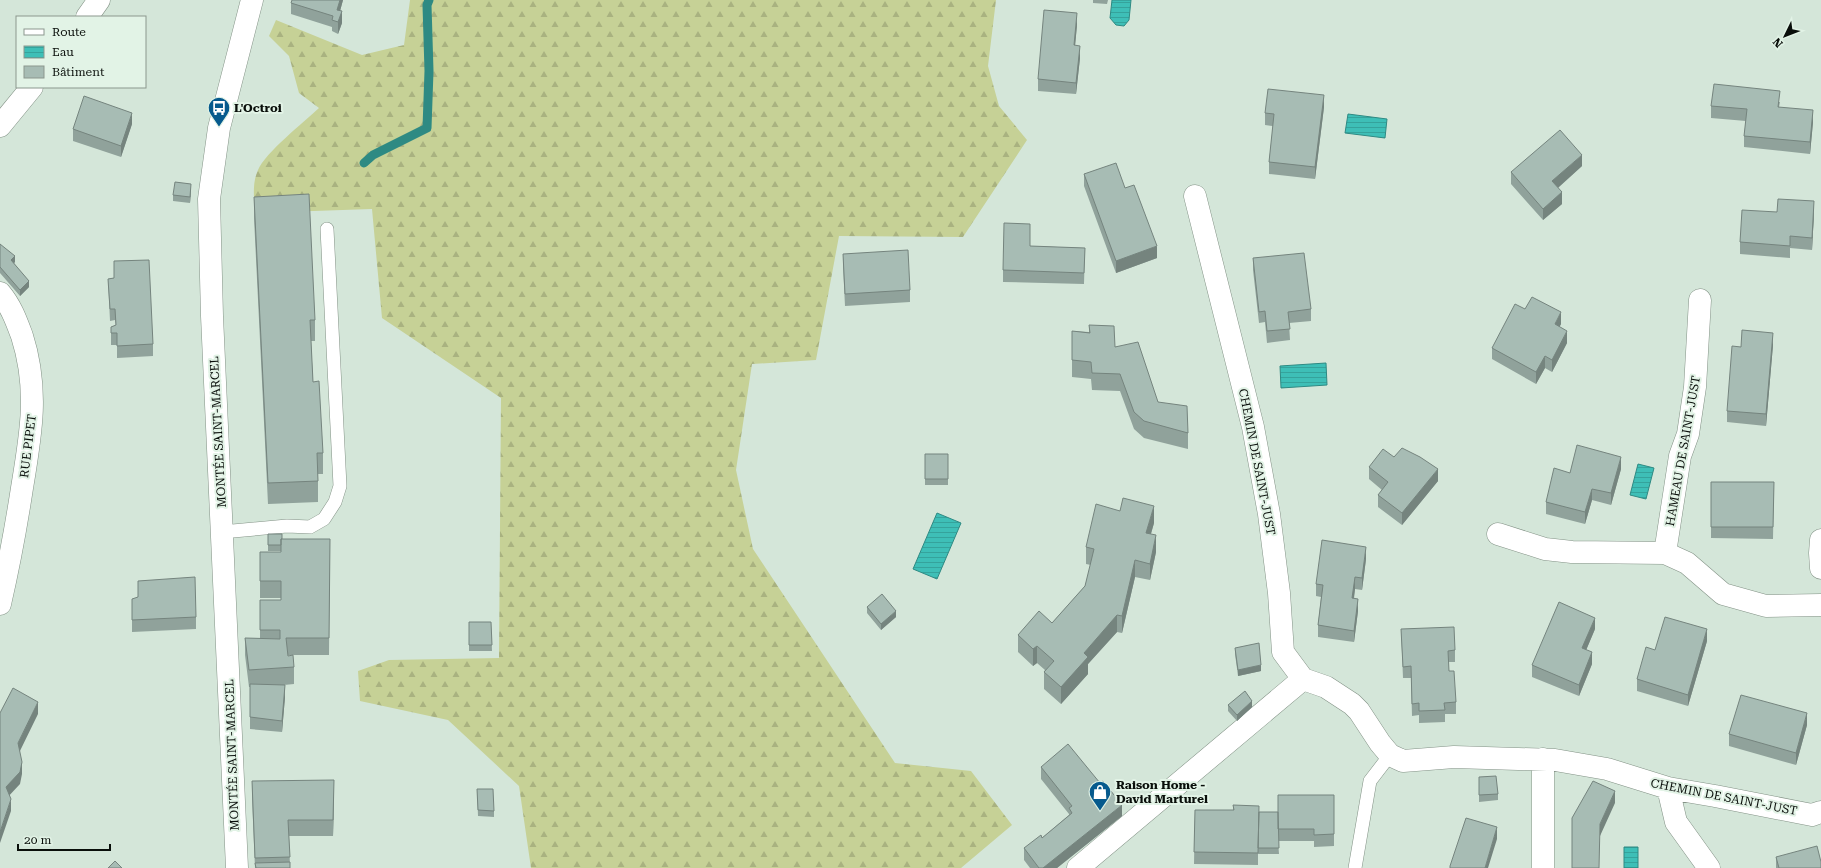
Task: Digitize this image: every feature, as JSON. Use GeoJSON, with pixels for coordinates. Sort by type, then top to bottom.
{"type":"FeatureCollection","features":[{"type":"Feature","properties":{"kind":"street"},"geometry":{"type":"LineString","coordinates":[[88,16],[99,0]]}},
{"type":"Feature","properties":{"kind":"street","name":"MONTÉE SAINT-MARCEL"},"geometry":{"type":"LineString","coordinates":[[237,868],[212,316],[209,199],[219,128],[252,0]]}},
{"type":"Feature","properties":{"kind":"street"},"geometry":{"type":"LineString","coordinates":[[0,126],[31,88]]}},
{"type":"Feature","properties":{"kind":"street","name":"CHEMIN DE SAINT-JUST"},"geometry":{"type":"LineString","coordinates":[[1195,196],[1253,427],[1269,514],[1279,593],[1283,652],[1303,679]]}},
{"type":"Feature","properties":{"kind":"street","name":"RUE PIPET"},"geometry":{"type":"LineString","coordinates":[[0,293],[15,316],[28,356],[33,388],[32,420],[25,467],[12,550],[0,604]]}},
{"type":"Feature","properties":{"kind":"street","name":"HAMEAU DE SAINT-JUST"},"geometry":{"type":"LineString","coordinates":[[1665,553],[1680,456],[1688,434],[1695,387],[1700,300]]}},
{"type":"Feature","properties":{"kind":"street"},"geometry":{"type":"LineString","coordinates":[[1498,534],[1545,549],[1565,551],[1665,553],[1688,563],[1723,594],[1766,606],[1821,605]]}},
{"type":"Feature","properties":{"kind":"street"},"geometry":{"type":"LineString","coordinates":[[1821,540],[1821,568]]}},
{"type":"Feature","properties":{"kind":"street"},"geometry":{"type":"LineString","coordinates":[[1078,868],[1303,679],[1326,687],[1352,704],[1359,711],[1380,743],[1390,755]]}},
{"type":"Feature","properties":{"kind":"street","name":"CHEMIN DE SAINT-JUST"},"geometry":{"type":"LineString","coordinates":[[1390,755],[1403,761],[1454,758],[1555,760],[1606,769],[1668,788],[1812,815],[1821,812]]}},
{"type":"Feature","properties":{"kind":"street"},"geometry":{"type":"LineString","coordinates":[[1543,760],[1543,868]]}},
{"type":"Feature","properties":{"kind":"street"},"geometry":{"type":"LineString","coordinates":[[1668,788],[1676,822],[1709,868]]}},
{"type":"Feature","properties":{"kind":"lane"},"geometry":{"type":"LineString","coordinates":[[222,532],[287,526],[310,527],[324,519],[335,502],[340,486],[327,229]]}},
{"type":"Feature","properties":{"kind":"lane"},"geometry":{"type":"LineString","coordinates":[[1355,868],[1370,781],[1390,755]]}},
{"type":"Feature","properties":{"kind":"green space"},"geometry":{"type":"Polygon","coordinates":[[[410,0],[996,0],[988,66],[999,106],[1027,140],[963,237],[839,236],[816,360],[752,364],[736,470],[753,549],[895,763],[971,771],[1012,825],[961,868],[531,868],[519,786],[448,720],[360,701],[358,671],[389,660],[499,658],[501,398],[382,318],[372,209],[255,213],[254,185],[258,170],[268,155],[319,108],[299,93],[289,56],[269,36],[276,20],[362,55],[404,45],[410,0]]]}},
{"type":"Feature","properties":{"kind":"water"},"geometry":{"type":"Polygon","coordinates":[[[1112,0],[1131,0],[1129,20],[1124,26],[1116,25],[1110,18],[1112,0]]]}},
{"type":"Feature","properties":{"kind":"water"},"geometry":{"type":"Polygon","coordinates":[[[1348,114],[1387,119],[1385,138],[1345,133],[1348,114]]]}},
{"type":"Feature","properties":{"kind":"water"},"geometry":{"type":"Polygon","coordinates":[[[1326,363],[1327,385],[1281,388],[1280,366],[1326,363]]]}},
{"type":"Feature","properties":{"kind":"water"},"geometry":{"type":"Polygon","coordinates":[[[1638,464],[1654,468],[1646,499],[1630,495],[1638,464]]]}},
{"type":"Feature","properties":{"kind":"water"},"geometry":{"type":"Polygon","coordinates":[[[937,513],[961,523],[937,579],[913,569],[937,513]]]}},
{"type":"Feature","properties":{"kind":"water"},"geometry":{"type":"Polygon","coordinates":[[[1624,847],[1638,847],[1638,868],[1624,868],[1624,847]]]}},
{"type":"Feature","properties":{"kind":"building"},"geometry":{"type":"Polygon","coordinates":[[[292,0],[340,0],[337,10],[342,11],[338,22],[332,20],[333,16],[291,3],[292,0]]]}},
{"type":"Feature","properties":{"kind":"building"},"geometry":{"type":"Polygon","coordinates":[[[1044,10],[1077,13],[1074,45],[1080,46],[1076,83],[1038,79],[1044,10]]]}},
{"type":"Feature","properties":{"kind":"building"},"geometry":{"type":"Polygon","coordinates":[[[1714,84],[1780,91],[1778,107],[1813,110],[1810,142],[1744,136],[1747,109],[1711,106],[1714,84]]]}},
{"type":"Feature","properties":{"kind":"building"},"geometry":{"type":"Polygon","coordinates":[[[1268,89],[1324,95],[1315,167],[1269,162],[1274,114],[1265,113],[1268,89]]]}},
{"type":"Feature","properties":{"kind":"building"},"geometry":{"type":"Polygon","coordinates":[[[84,96],[132,113],[121,146],[73,129],[84,96]]]}},
{"type":"Feature","properties":{"kind":"building"},"geometry":{"type":"Polygon","coordinates":[[[1560,130],[1582,155],[1552,181],[1562,192],[1543,209],[1511,172],[1560,130]]]}},
{"type":"Feature","properties":{"kind":"building"},"geometry":{"type":"Polygon","coordinates":[[[1116,163],[1125,188],[1134,185],[1157,246],[1116,261],[1084,174],[1116,163]]]}},
{"type":"Feature","properties":{"kind":"building"},"geometry":{"type":"Polygon","coordinates":[[[175,182],[191,184],[190,197],[173,195],[175,182]]]}},
{"type":"Feature","properties":{"kind":"building"},"geometry":{"type":"Polygon","coordinates":[[[309,194],[315,320],[310,320],[313,382],[319,381],[323,453],[317,453],[318,481],[268,483],[254,197],[309,194]]]}},
{"type":"Feature","properties":{"kind":"building"},"geometry":{"type":"Polygon","coordinates":[[[1778,199],[1814,201],[1812,238],[1790,236],[1790,246],[1740,242],[1742,210],[1777,212],[1778,199]]]}},
{"type":"Feature","properties":{"kind":"building"},"geometry":{"type":"Polygon","coordinates":[[[1004,223],[1030,224],[1030,246],[1085,248],[1084,273],[1003,270],[1004,223]]]}},
{"type":"Feature","properties":{"kind":"building"},"geometry":{"type":"Polygon","coordinates":[[[0,244],[15,256],[11,260],[29,281],[20,290],[0,267],[0,244]]]}},
{"type":"Feature","properties":{"kind":"building"},"geometry":{"type":"Polygon","coordinates":[[[908,250],[910,290],[845,294],[843,254],[908,250]]]}},
{"type":"Feature","properties":{"kind":"building"},"geometry":{"type":"Polygon","coordinates":[[[1304,253],[1311,309],[1288,312],[1290,329],[1267,331],[1265,311],[1259,312],[1253,258],[1304,253]]]}},
{"type":"Feature","properties":{"kind":"building"},"geometry":{"type":"Polygon","coordinates":[[[149,260],[153,344],[117,346],[117,333],[111,333],[111,327],[116,325],[115,309],[110,309],[108,279],[114,278],[114,261],[149,260]]]}},
{"type":"Feature","properties":{"kind":"building"},"geometry":{"type":"Polygon","coordinates":[[[1532,297],[1561,312],[1555,324],[1567,331],[1552,360],[1545,356],[1536,372],[1492,348],[1515,304],[1525,309],[1532,297]]]}},
{"type":"Feature","properties":{"kind":"building"},"geometry":{"type":"Polygon","coordinates":[[[1089,325],[1114,326],[1115,347],[1138,342],[1158,402],[1187,406],[1188,433],[1144,421],[1134,412],[1120,374],[1092,373],[1091,362],[1072,360],[1072,331],[1090,333],[1089,325]]]}},
{"type":"Feature","properties":{"kind":"building"},"geometry":{"type":"Polygon","coordinates":[[[1742,330],[1773,333],[1766,414],[1727,411],[1732,346],[1741,347],[1742,330]]]}},
{"type":"Feature","properties":{"kind":"building"},"geometry":{"type":"Polygon","coordinates":[[[1577,445],[1621,457],[1611,493],[1592,489],[1585,512],[1546,502],[1554,468],[1570,473],[1577,445]]]}},
{"type":"Feature","properties":{"kind":"building"},"geometry":{"type":"Polygon","coordinates":[[[1402,448],[1420,457],[1438,469],[1402,513],[1378,495],[1388,482],[1369,467],[1383,449],[1394,457],[1402,448]]]}},
{"type":"Feature","properties":{"kind":"building"},"geometry":{"type":"Polygon","coordinates":[[[925,454],[948,454],[948,479],[925,479],[925,454]]]}},
{"type":"Feature","properties":{"kind":"building"},"geometry":{"type":"Polygon","coordinates":[[[1711,482],[1774,482],[1773,527],[1711,527],[1711,482]]]}},
{"type":"Feature","properties":{"kind":"building"},"geometry":{"type":"Polygon","coordinates":[[[1123,498],[1154,506],[1146,533],[1156,535],[1150,564],[1135,560],[1122,616],[1117,615],[1084,653],[1088,657],[1061,687],[1044,672],[1054,661],[1037,646],[1033,649],[1018,635],[1039,611],[1052,623],[1085,586],[1094,549],[1086,547],[1096,504],[1120,511],[1123,498]]]}},
{"type":"Feature","properties":{"kind":"building"},"geometry":{"type":"Polygon","coordinates":[[[268,534],[282,534],[281,545],[268,545],[268,534]]]}},
{"type":"Feature","properties":{"kind":"building"},"geometry":{"type":"Polygon","coordinates":[[[281,539],[330,539],[329,638],[286,638],[288,656],[293,655],[294,667],[249,670],[245,638],[280,639],[280,630],[260,630],[260,600],[281,600],[281,581],[260,581],[260,552],[281,552],[281,539]]]}},
{"type":"Feature","properties":{"kind":"building"},"geometry":{"type":"Polygon","coordinates":[[[1322,540],[1366,547],[1362,578],[1355,577],[1352,598],[1358,599],[1354,631],[1318,625],[1323,585],[1316,584],[1322,540]]]}},
{"type":"Feature","properties":{"kind":"building"},"geometry":{"type":"Polygon","coordinates":[[[195,577],[196,617],[132,620],[132,599],[138,597],[138,581],[195,577]]]}},
{"type":"Feature","properties":{"kind":"building"},"geometry":{"type":"Polygon","coordinates":[[[882,594],[896,611],[881,624],[867,607],[882,594]]]}},
{"type":"Feature","properties":{"kind":"building"},"geometry":{"type":"Polygon","coordinates":[[[1559,602],[1595,618],[1582,648],[1592,652],[1579,685],[1532,665],[1559,602]]]}},
{"type":"Feature","properties":{"kind":"building"},"geometry":{"type":"Polygon","coordinates":[[[1665,617],[1707,629],[1688,695],[1637,679],[1646,647],[1655,650],[1665,617]]]}},
{"type":"Feature","properties":{"kind":"building"},"geometry":{"type":"Polygon","coordinates":[[[469,622],[491,622],[492,645],[469,645],[469,622]]]}},
{"type":"Feature","properties":{"kind":"building"},"geometry":{"type":"Polygon","coordinates":[[[1454,627],[1455,650],[1448,651],[1449,671],[1454,671],[1456,702],[1444,703],[1445,710],[1419,711],[1419,703],[1412,704],[1411,666],[1403,667],[1401,629],[1454,627]]]}},
{"type":"Feature","properties":{"kind":"building"},"geometry":{"type":"Polygon","coordinates":[[[1259,643],[1261,665],[1238,670],[1235,648],[1259,643]]]}},
{"type":"Feature","properties":{"kind":"building"},"geometry":{"type":"Polygon","coordinates":[[[250,684],[285,685],[282,721],[250,717],[250,684]]]}},
{"type":"Feature","properties":{"kind":"building"},"geometry":{"type":"Polygon","coordinates":[[[13,688],[38,702],[18,743],[22,762],[20,772],[6,787],[11,799],[0,832],[0,713],[13,688]]]}},
{"type":"Feature","properties":{"kind":"building"},"geometry":{"type":"Polygon","coordinates":[[[1245,691],[1252,701],[1237,715],[1228,705],[1245,691]]]}},
{"type":"Feature","properties":{"kind":"building"},"geometry":{"type":"Polygon","coordinates":[[[1741,695],[1807,713],[1796,753],[1729,734],[1741,695]]]}},
{"type":"Feature","properties":{"kind":"building"},"geometry":{"type":"Polygon","coordinates":[[[1068,744],[1100,783],[1103,781],[1122,805],[1043,868],[1039,868],[1024,848],[1041,835],[1042,838],[1072,813],[1069,808],[1072,806],[1041,767],[1068,744]]]}},
{"type":"Feature","properties":{"kind":"building"},"geometry":{"type":"Polygon","coordinates":[[[1496,776],[1498,794],[1479,795],[1479,777],[1496,776]]]}},
{"type":"Feature","properties":{"kind":"building"},"geometry":{"type":"Polygon","coordinates":[[[334,780],[333,820],[288,820],[290,857],[255,858],[252,781],[334,780]]]}},
{"type":"Feature","properties":{"kind":"building"},"geometry":{"type":"Polygon","coordinates":[[[1593,781],[1615,791],[1600,824],[1599,868],[1572,868],[1572,818],[1593,781]]]}},
{"type":"Feature","properties":{"kind":"building"},"geometry":{"type":"Polygon","coordinates":[[[477,789],[493,789],[494,811],[478,810],[477,789]]]}},
{"type":"Feature","properties":{"kind":"building"},"geometry":{"type":"Polygon","coordinates":[[[1278,795],[1334,795],[1334,834],[1314,835],[1314,829],[1278,829],[1278,795]]]}},
{"type":"Feature","properties":{"kind":"building"},"geometry":{"type":"Polygon","coordinates":[[[1233,805],[1259,806],[1258,853],[1194,852],[1195,810],[1234,810],[1233,805]]]}},
{"type":"Feature","properties":{"kind":"building"},"geometry":{"type":"Polygon","coordinates":[[[1259,812],[1278,812],[1279,848],[1258,848],[1259,812]]]}},
{"type":"Feature","properties":{"kind":"building"},"geometry":{"type":"Polygon","coordinates":[[[1466,818],[1497,827],[1485,868],[1450,868],[1466,818]]]}},
{"type":"Feature","properties":{"kind":"building"},"geometry":{"type":"Polygon","coordinates":[[[1817,846],[1821,868],[1779,868],[1776,857],[1817,846]]]}},
{"type":"Feature","properties":{"kind":"building"},"geometry":{"type":"Polygon","coordinates":[[[115,861],[122,868],[108,868],[115,861]]]}},
{"type":"Feature","properties":{"kind":"building"},"geometry":{"type":"Polygon","coordinates":[[[290,862],[290,868],[256,868],[255,863],[290,862]]]}},
{"type":"Feature","properties":{"kind":"waterway"},"geometry":{"type":"LineString","coordinates":[[364,163],[373,155],[427,128],[429,71],[427,5],[429,0]]}},
{"type":"Feature","properties":{"kind":"place","name":"L'Octroi"},"geometry":{"type":"Point","coordinates":[219,128]}},
{"type":"Feature","properties":{"kind":"place","name":"Raison Home - David Marturel"},"geometry":{"type":"Point","coordinates":[1100,812]}}]}
